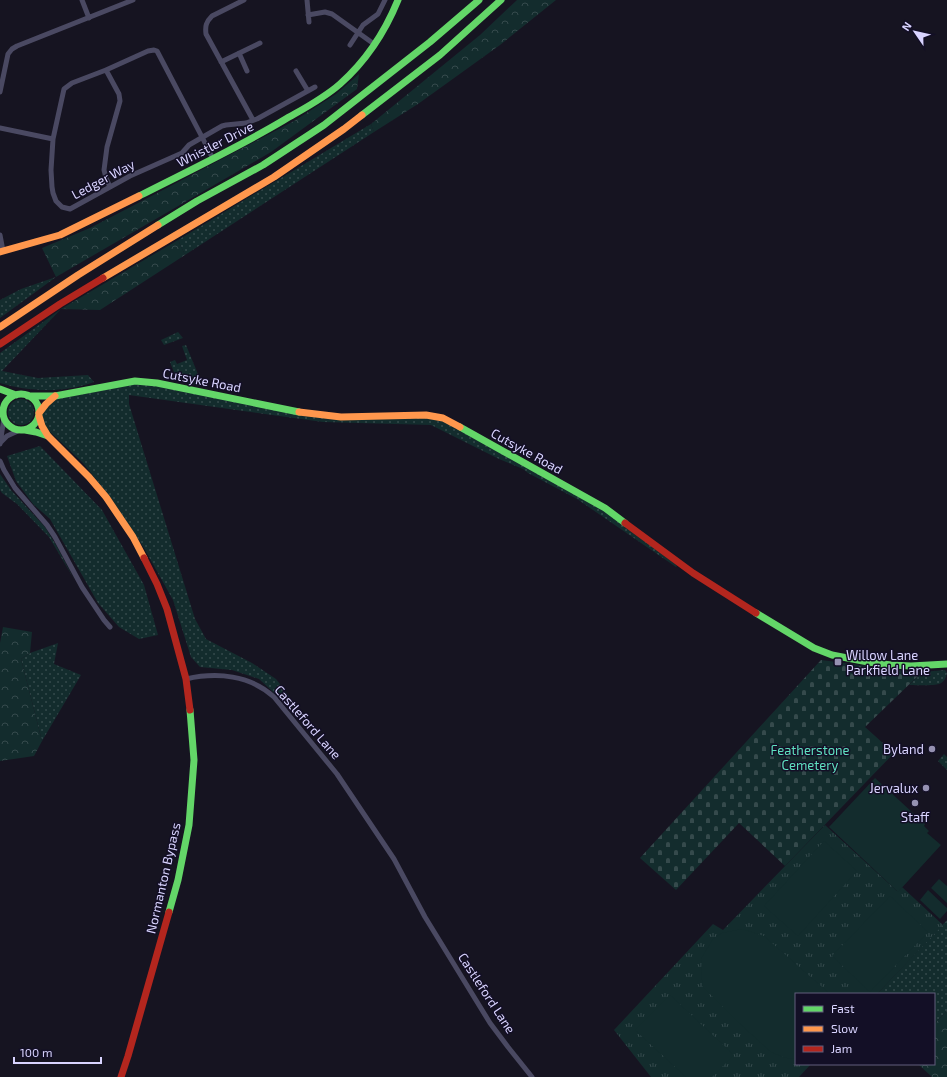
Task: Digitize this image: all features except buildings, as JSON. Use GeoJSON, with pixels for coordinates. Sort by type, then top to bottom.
{"type":"FeatureCollection","features":[{"type":"Feature","properties":{"kind":"main road","name":"Whistler Drive"},"geometry":{"type":"LineString","coordinates":[[2,251],[60,234],[75,228],[260,134],[320,99],[339,85],[352,72],[386,26],[398,0]]}},
{"type":"Feature","properties":{"kind":"main road"},"geometry":{"type":"LineString","coordinates":[[0,327],[78,275],[197,201],[263,165],[324,125],[430,42],[479,0]]}},
{"type":"Feature","properties":{"kind":"main road"},"geometry":{"type":"LineString","coordinates":[[0,344],[60,304],[125,264],[274,176],[344,129],[440,55],[501,0]]}},
{"type":"Feature","properties":{"kind":"main road","name":"Cutsyke Road"},"geometry":{"type":"LineString","coordinates":[[28,396],[55,396],[135,381],[157,383],[326,416],[426,415],[443,418],[605,508],[693,573],[814,648],[844,658],[891,665],[911,666],[947,664]]}},
{"type":"Feature","properties":{"kind":"main road"},"geometry":{"type":"LineString","coordinates":[[0,389],[16,395],[28,396],[36,402],[42,426],[48,436],[89,477],[106,497],[133,537],[157,584],[167,609],[186,679]]}},
{"type":"Feature","properties":{"kind":"main road"},"geometry":{"type":"LineString","coordinates":[[16,395],[10,397],[2,412],[10,427],[48,436]]}},
{"type":"Feature","properties":{"kind":"main road"},"geometry":{"type":"LineString","coordinates":[[22,430],[34,425],[43,406],[55,396]]}},
{"type":"Feature","properties":{"kind":"main road","name":"Normanton Bypass"},"geometry":{"type":"LineString","coordinates":[[121,1077],[178,880],[189,825],[194,760],[192,718],[186,679]]}},
{"type":"Feature","properties":{"kind":"street"},"geometry":{"type":"LineString","coordinates":[[82,0],[89,18]]}},
{"type":"Feature","properties":{"kind":"street"},"geometry":{"type":"LineString","coordinates":[[0,92],[8,54],[12,49],[21,44],[133,0]]}},
{"type":"Feature","properties":{"kind":"street"},"geometry":{"type":"LineString","coordinates":[[244,0],[212,16],[206,26],[206,34],[253,120]]}},
{"type":"Feature","properties":{"kind":"street"},"geometry":{"type":"LineString","coordinates":[[307,0],[309,22]]}},
{"type":"Feature","properties":{"kind":"street"},"geometry":{"type":"LineString","coordinates":[[350,45],[366,22],[378,14],[384,0]]}},
{"type":"Feature","properties":{"kind":"street"},"geometry":{"type":"LineString","coordinates":[[308,15],[325,12],[332,14],[374,44]]}},
{"type":"Feature","properties":{"kind":"street"},"geometry":{"type":"LineString","coordinates":[[221,62],[260,43]]}},
{"type":"Feature","properties":{"kind":"street","name":"Ledger Way"},"geometry":{"type":"LineString","coordinates":[[202,137],[157,51],[148,51],[106,70],[72,83],[66,87],[63,92],[53,139],[51,170],[52,187],[56,201],[62,207],[70,209],[130,176],[182,153],[188,145],[226,125],[246,123],[256,119],[315,87]]}},
{"type":"Feature","properties":{"kind":"street"},"geometry":{"type":"LineString","coordinates":[[239,53],[247,72]]}},
{"type":"Feature","properties":{"kind":"street"},"geometry":{"type":"LineString","coordinates":[[106,70],[119,94],[120,101],[107,148],[105,163],[104,174],[110,187]]}},
{"type":"Feature","properties":{"kind":"street"},"geometry":{"type":"LineString","coordinates":[[296,71],[308,91]]}},
{"type":"Feature","properties":{"kind":"street"},"geometry":{"type":"LineString","coordinates":[[0,128],[53,139]]}},
{"type":"Feature","properties":{"kind":"street"},"geometry":{"type":"LineString","coordinates":[[202,137],[213,158]]}},
{"type":"Feature","properties":{"kind":"street"},"geometry":{"type":"LineString","coordinates":[[0,235],[2,251]]}},
{"type":"Feature","properties":{"kind":"street"},"geometry":{"type":"LineString","coordinates":[[0,443],[2,412]]}},
{"type":"Feature","properties":{"kind":"street"},"geometry":{"type":"LineString","coordinates":[[0,443],[7,436],[22,430]]}},
{"type":"Feature","properties":{"kind":"street"},"geometry":{"type":"LineString","coordinates":[[0,461],[15,488],[55,538],[82,587],[110,627]]}},
{"type":"Feature","properties":{"kind":"street","name":"Castleford Lane"},"geometry":{"type":"LineString","coordinates":[[186,679],[210,675],[228,676],[254,684],[274,697],[341,780],[394,859],[425,917],[490,1023],[532,1077]]}},
{"type":"Feature","properties":{"kind":"green space"},"geometry":{"type":"Polygon","coordinates":[[[517,0],[556,0],[500,45],[418,104],[374,132],[371,124],[480,35],[517,0]]]}},
{"type":"Feature","properties":{"kind":"green space"},"geometry":{"type":"Polygon","coordinates":[[[359,74],[357,89],[271,152],[56,277],[42,248],[90,228],[294,121],[336,94],[359,74]]]}},
{"type":"Feature","properties":{"kind":"green space"},"geometry":{"type":"Polygon","coordinates":[[[371,124],[374,132],[185,255],[178,240],[371,124]]]}},
{"type":"Feature","properties":{"kind":"green space"},"geometry":{"type":"Polygon","coordinates":[[[178,240],[185,255],[100,310],[61,309],[178,240]]]}},
{"type":"Feature","properties":{"kind":"green space"},"geometry":{"type":"Polygon","coordinates":[[[56,277],[0,318],[0,300],[21,289],[56,277]]]}},
{"type":"Feature","properties":{"kind":"green space"},"geometry":{"type":"Polygon","coordinates":[[[61,309],[2,371],[38,378],[88,375],[94,382],[83,386],[59,390],[35,390],[0,383],[0,353],[61,309]]]}},
{"type":"Feature","properties":{"kind":"green space"},"geometry":{"type":"Polygon","coordinates":[[[178,332],[183,338],[164,345],[161,340],[178,332]]]}},
{"type":"Feature","properties":{"kind":"green space"},"geometry":{"type":"Polygon","coordinates":[[[186,345],[202,384],[200,386],[177,380],[170,362],[175,360],[177,364],[187,360],[182,346],[186,345]]]}},
{"type":"Feature","properties":{"kind":"green space"},"geometry":{"type":"Polygon","coordinates":[[[136,384],[151,385],[333,418],[430,417],[442,420],[605,511],[677,566],[676,567],[577,499],[523,469],[499,459],[431,425],[323,422],[129,395],[129,404],[195,619],[206,639],[252,663],[276,679],[289,696],[297,714],[259,679],[232,670],[200,667],[191,657],[173,600],[144,548],[111,498],[83,463],[45,427],[42,415],[50,401],[136,384]]]}},
{"type":"Feature","properties":{"kind":"green space"},"geometry":{"type":"Polygon","coordinates":[[[21,399],[30,403],[34,412],[30,421],[21,425],[12,421],[8,412],[12,403],[21,399]]]}},
{"type":"Feature","properties":{"kind":"green space"},"geometry":{"type":"Polygon","coordinates":[[[40,446],[102,510],[144,585],[158,635],[139,639],[119,627],[98,603],[50,519],[33,504],[16,481],[7,456],[40,446]]]}},
{"type":"Feature","properties":{"kind":"green space"},"geometry":{"type":"Polygon","coordinates":[[[0,474],[11,490],[45,527],[74,579],[49,537],[17,504],[2,493],[0,490],[0,474]]]}},
{"type":"Feature","properties":{"kind":"green space"},"geometry":{"type":"Polygon","coordinates":[[[3,627],[32,632],[30,653],[21,659],[42,741],[34,756],[0,761],[0,643],[3,627]]]}},
{"type":"Feature","properties":{"kind":"green space"},"geometry":{"type":"Polygon","coordinates":[[[58,643],[54,664],[81,675],[42,741],[21,659],[30,653],[58,643]]]}},
{"type":"Feature","properties":{"kind":"green space","name":"Featherstone Cemetery"},"geometry":{"type":"Polygon","coordinates":[[[821,660],[921,673],[865,727],[894,753],[785,866],[739,823],[676,890],[640,858],[821,660]]]}},
{"type":"Feature","properties":{"kind":"green space"},"geometry":{"type":"Polygon","coordinates":[[[945,670],[947,673],[945,678],[937,685],[909,685],[922,672],[945,670]]]}},
{"type":"Feature","properties":{"kind":"green space"},"geometry":{"type":"Polygon","coordinates":[[[944,754],[947,757],[947,770],[938,761],[944,754]]]}},
{"type":"Feature","properties":{"kind":"green space"},"geometry":{"type":"Polygon","coordinates":[[[875,778],[925,824],[924,826],[929,831],[927,833],[941,845],[898,892],[829,827],[875,778]]]}},
{"type":"Feature","properties":{"kind":"green space"},"geometry":{"type":"Polygon","coordinates":[[[825,825],[897,891],[902,887],[943,925],[878,993],[795,993],[795,1065],[810,1065],[799,1077],[651,1077],[614,1030],[713,924],[723,930],[825,825]]]}},
{"type":"Feature","properties":{"kind":"green space"},"geometry":{"type":"Polygon","coordinates":[[[824,841],[857,871],[798,936],[764,906],[824,841]]]}},
{"type":"Feature","properties":{"kind":"green space"},"geometry":{"type":"Polygon","coordinates":[[[939,879],[947,886],[947,903],[931,888],[939,879]]]}},
{"type":"Feature","properties":{"kind":"green space"},"geometry":{"type":"Polygon","coordinates":[[[928,890],[947,908],[947,911],[940,919],[920,900],[928,890]]]}},
{"type":"Feature","properties":{"kind":"green space"},"geometry":{"type":"Polygon","coordinates":[[[890,896],[928,932],[870,992],[832,956],[890,896]]]}},
{"type":"Feature","properties":{"kind":"green space"},"geometry":{"type":"Polygon","coordinates":[[[947,920],[947,1011],[935,1023],[935,993],[878,993],[947,920]]]}},
{"type":"Feature","properties":{"kind":"green space"},"geometry":{"type":"Polygon","coordinates":[[[742,929],[764,936],[829,993],[795,993],[795,1058],[783,1057],[771,1052],[703,987],[701,973],[702,957],[713,939],[722,933],[742,929]]]}},
{"type":"Feature","properties":{"kind":"green space"},"geometry":{"type":"Polygon","coordinates":[[[670,995],[734,1055],[712,1077],[686,1077],[635,1030],[670,995]]]}},
{"type":"Feature","properties":{"kind":"green space"},"geometry":{"type":"Polygon","coordinates":[[[947,1011],[947,1077],[932,1077],[919,1065],[935,1065],[935,1023],[947,1011]]]}},
{"type":"Feature","properties":{"kind":"traffic: fast"},"geometry":{"type":"LineString","coordinates":[[139,196],[248,140],[313,104],[327,94],[340,84],[366,56],[381,35],[398,0]]}},
{"type":"Feature","properties":{"kind":"traffic: fast"},"geometry":{"type":"LineString","coordinates":[[158,225],[197,201],[263,165],[324,125],[430,42],[479,0]]}},
{"type":"Feature","properties":{"kind":"traffic: fast"},"geometry":{"type":"LineString","coordinates":[[362,115],[440,55],[501,0]]}},
{"type":"Feature","properties":{"kind":"traffic: fast"},"geometry":{"type":"LineString","coordinates":[[28,396],[55,396],[135,381],[157,383],[299,412]]}},
{"type":"Feature","properties":{"kind":"traffic: fast"},"geometry":{"type":"LineString","coordinates":[[0,389],[16,395]]}},
{"type":"Feature","properties":{"kind":"traffic: fast"},"geometry":{"type":"LineString","coordinates":[[25,394],[34,399],[38,405],[39,412],[38,419],[34,425],[25,430],[17,430],[8,425],[4,419],[3,408],[8,399],[14,395],[25,394]]}},
{"type":"Feature","properties":{"kind":"traffic: fast"},"geometry":{"type":"LineString","coordinates":[[460,427],[605,508],[625,523]]}},
{"type":"Feature","properties":{"kind":"traffic: fast"},"geometry":{"type":"LineString","coordinates":[[25,430],[48,436]]}},
{"type":"Feature","properties":{"kind":"traffic: fast"},"geometry":{"type":"LineString","coordinates":[[756,613],[814,648],[832,655],[891,665],[911,666],[947,664]]}},
{"type":"Feature","properties":{"kind":"traffic: fast"},"geometry":{"type":"LineString","coordinates":[[169,912],[178,880],[189,825],[194,760],[190,710]]}},
{"type":"Feature","properties":{"kind":"traffic: slow"},"geometry":{"type":"LineString","coordinates":[[103,278],[274,177],[362,115]]}},
{"type":"Feature","properties":{"kind":"traffic: slow"},"geometry":{"type":"LineString","coordinates":[[0,252],[60,235],[139,196]]}},
{"type":"Feature","properties":{"kind":"traffic: slow"},"geometry":{"type":"LineString","coordinates":[[0,327],[78,275],[158,225]]}},
{"type":"Feature","properties":{"kind":"traffic: slow"},"geometry":{"type":"LineString","coordinates":[[39,413],[55,396]]}},
{"type":"Feature","properties":{"kind":"traffic: slow"},"geometry":{"type":"LineString","coordinates":[[299,412],[341,417],[426,415],[443,418],[460,427]]}},
{"type":"Feature","properties":{"kind":"traffic: slow"},"geometry":{"type":"LineString","coordinates":[[39,416],[42,426],[48,436],[89,477],[106,497],[133,537],[144,558]]}},
{"type":"Feature","properties":{"kind":"traffic: jam"},"geometry":{"type":"LineString","coordinates":[[0,344],[60,304],[103,278]]}},
{"type":"Feature","properties":{"kind":"traffic: jam"},"geometry":{"type":"LineString","coordinates":[[625,523],[693,573],[756,613]]}},
{"type":"Feature","properties":{"kind":"traffic: jam"},"geometry":{"type":"LineString","coordinates":[[144,558],[167,609],[186,679],[190,710]]}},
{"type":"Feature","properties":{"kind":"traffic: jam"},"geometry":{"type":"LineString","coordinates":[[121,1077],[169,912]]}},
{"type":"Feature","properties":{"kind":"place","name":"Willow Lane Parkfield Lane"},"geometry":{"type":"Point","coordinates":[838,662]}},
{"type":"Feature","properties":{"kind":"place","name":"Byland"},"geometry":{"type":"Point","coordinates":[932,749]}},
{"type":"Feature","properties":{"kind":"place","name":"Jervalux"},"geometry":{"type":"Point","coordinates":[926,788]}},
{"type":"Feature","properties":{"kind":"place","name":"Staff"},"geometry":{"type":"Point","coordinates":[915,803]}}]}
